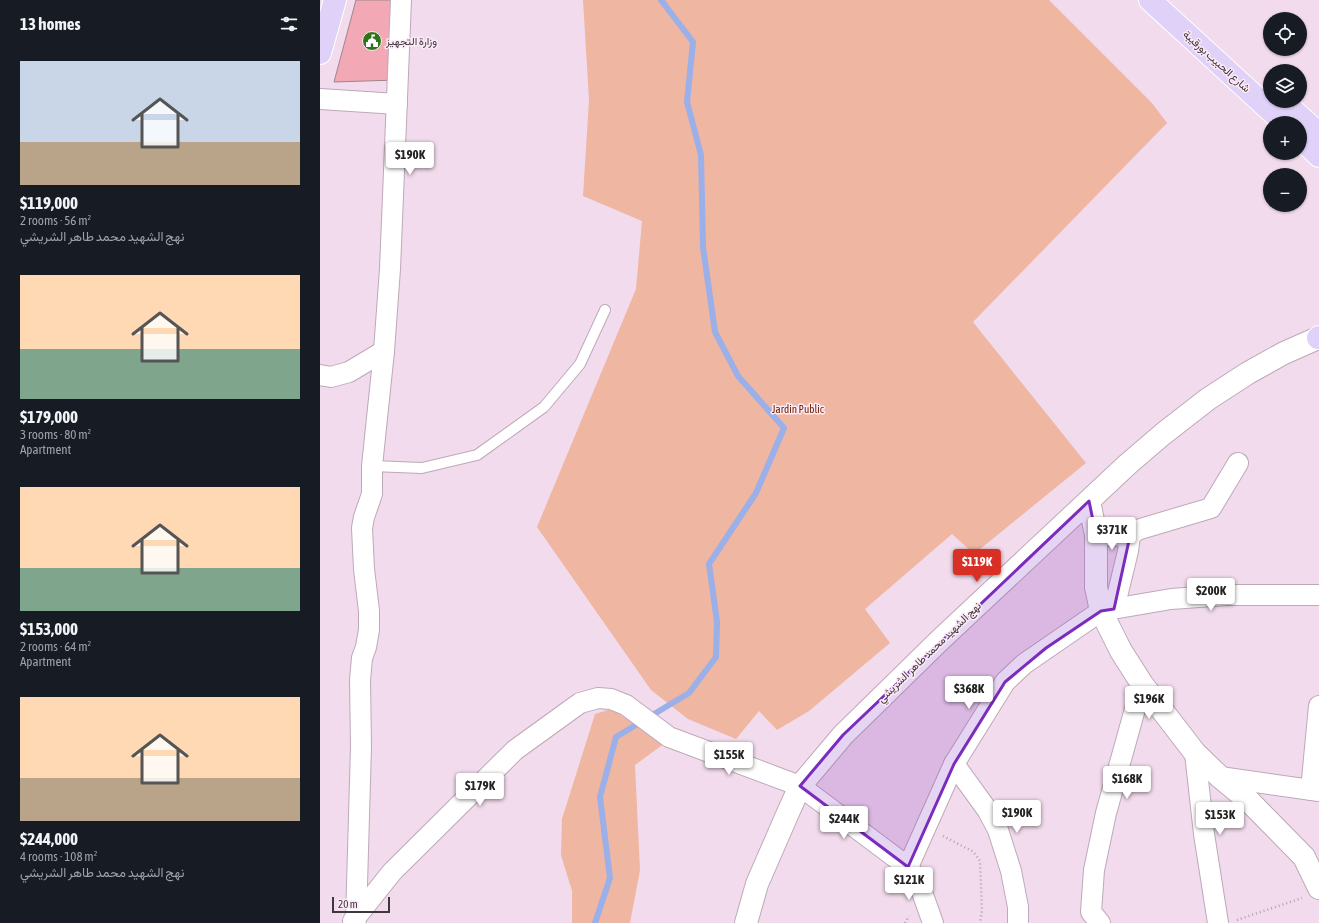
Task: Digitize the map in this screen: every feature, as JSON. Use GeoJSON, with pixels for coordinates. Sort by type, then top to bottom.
{"type":"FeatureCollection","features":[{"type":"Feature","properties":{"kind":"main road"},"geometry":{"type":"LineString","coordinates":[[320,53],[335,0]]}},
{"type":"Feature","properties":{"kind":"main road","name":"شارع الحبيب بورقيبة"},"geometry":{"type":"LineString","coordinates":[[1150,0],[1276,116]]}},
{"type":"Feature","properties":{"kind":"main road","name":"شارع الحبيب بورقيبة"},"geometry":{"type":"LineString","coordinates":[[1172,0],[1263,83]]}},
{"type":"Feature","properties":{"kind":"main road"},"geometry":{"type":"LineString","coordinates":[[1291,108],[1319,134]]}},
{"type":"Feature","properties":{"kind":"main road"},"geometry":{"type":"LineString","coordinates":[[1307,145],[1319,156]]}},
{"type":"Feature","properties":{"kind":"street"},"geometry":{"type":"LineString","coordinates":[[353,921],[361,754],[360,680],[362,658],[366,647],[369,630],[369,611],[364,569],[362,528],[372,494],[372,466],[384,351],[390,269],[402,0]]}},
{"type":"Feature","properties":{"kind":"street"},"geometry":{"type":"LineString","coordinates":[[320,98],[397,104]]}},
{"type":"Feature","properties":{"kind":"street","name":"نهج الشهيد محمد طاهر الشريشي"},"geometry":{"type":"LineString","coordinates":[[746,923],[758,884],[800,786],[843,735],[938,641],[1128,464],[1163,434],[1208,399],[1248,373],[1318,338]]}},
{"type":"Feature","properties":{"kind":"street"},"geometry":{"type":"LineString","coordinates":[[320,375],[331,377],[349,372],[384,351]]}},
{"type":"Feature","properties":{"kind":"street"},"geometry":{"type":"LineString","coordinates":[[1107,610],[1128,551],[1130,536],[1137,530],[1211,508],[1238,463]]}},
{"type":"Feature","properties":{"kind":"street"},"geometry":{"type":"LineString","coordinates":[[1089,501],[1096,535],[1096,587],[1107,610],[1121,651],[1142,684],[1195,753],[1220,777],[1249,801],[1304,857],[1312,892]]}},
{"type":"Feature","properties":{"kind":"street"},"geometry":{"type":"LineString","coordinates":[[1096,535],[1130,536]]}},
{"type":"Feature","properties":{"kind":"street"},"geometry":{"type":"LineString","coordinates":[[908,867],[954,764],[1005,682],[1024,664],[1107,610],[1171,599],[1226,595],[1319,595]]}},
{"type":"Feature","properties":{"kind":"street"},"geometry":{"type":"LineString","coordinates":[[1091,919],[1094,870],[1106,813],[1142,684]]}},
{"type":"Feature","properties":{"kind":"street"},"geometry":{"type":"LineString","coordinates":[[353,921],[392,872],[515,750],[580,703],[598,698],[611,699],[626,706],[669,737],[800,786],[908,867],[918,881],[933,923]]}},
{"type":"Feature","properties":{"kind":"street"},"geometry":{"type":"LineString","coordinates":[[1220,777],[1315,791],[1319,706]]}},
{"type":"Feature","properties":{"kind":"street"},"geometry":{"type":"LineString","coordinates":[[1195,753],[1204,834],[1227,922]]}},
{"type":"Feature","properties":{"kind":"street"},"geometry":{"type":"LineString","coordinates":[[954,764],[988,811],[998,830],[1013,878],[1018,907],[1018,923]]}},
{"type":"Feature","properties":{"kind":"lane"},"geometry":{"type":"LineString","coordinates":[[372,466],[422,468],[477,455],[544,407],[580,364],[605,310]]}},
{"type":"Feature","properties":{"kind":"path"},"geometry":{"type":"LineString","coordinates":[[926,827],[976,854],[980,861],[982,910],[980,923]]}},
{"type":"Feature","properties":{"kind":"path"},"geometry":{"type":"LineString","coordinates":[[1227,922],[1312,892]]}},
{"type":"Feature","properties":{"kind":"highlighted area"},"geometry":{"type":"Polygon","coordinates":[[[1089,501],[1096,535],[1130,536],[1114,609],[1101,611],[1046,648],[1005,682],[954,764],[908,867],[800,786],[843,735],[1089,501]]]}},
{"type":"Feature","properties":{"kind":"green space","name":"Jardin Public"},"geometry":{"type":"Polygon","coordinates":[[[583,0],[1049,0],[1152,103],[1167,123],[973,322],[1086,463],[974,554],[952,534],[865,609],[890,643],[809,711],[777,730],[759,711],[736,739],[688,719],[651,690],[537,527],[636,289],[642,221],[583,196],[589,100],[583,0]]]}},
{"type":"Feature","properties":{"kind":"green space"},"geometry":{"type":"Polygon","coordinates":[[[611,709],[665,743],[635,765],[640,870],[630,923],[572,923],[572,891],[561,855],[562,819],[595,714],[611,709]]]}},
{"type":"Feature","properties":{"kind":"building","name":"وزارة التجهيز"},"geometry":{"type":"Polygon","coordinates":[[[356,0],[392,0],[397,80],[334,82],[356,0]]]}},
{"type":"Feature","properties":{"kind":"waterway"},"geometry":{"type":"LineString","coordinates":[[595,923],[610,878],[600,797],[616,737],[689,693],[716,657],[717,622],[709,564],[756,493],[784,428],[738,376],[715,332],[703,247],[701,155],[687,102],[693,42],[661,0]]}},
{"type":"Feature","properties":{"kind":"place","name":"وزارة التجهيز"},"geometry":{"type":"Point","coordinates":[372,41]}}]}
